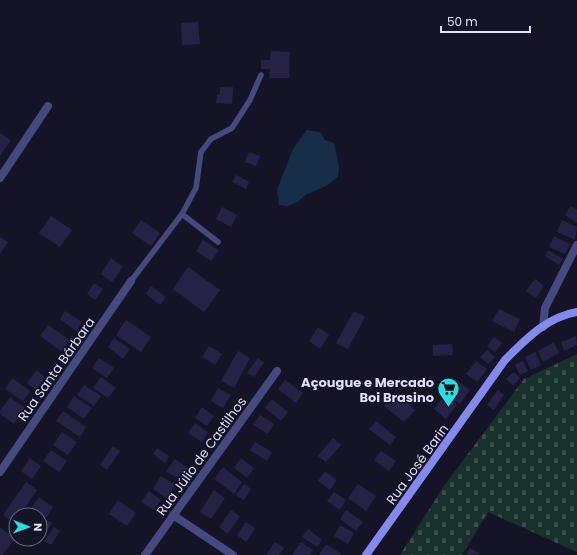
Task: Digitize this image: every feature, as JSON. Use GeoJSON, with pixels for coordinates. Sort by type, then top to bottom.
{"type":"FeatureCollection","features":[{"type":"Feature","properties":{"kind":"main road","name":"Rua José Barin"},"geometry":{"type":"LineString","coordinates":[[366,555],[505,360],[527,338],[543,326],[564,314],[577,312]]}},
{"type":"Feature","properties":{"kind":"street"},"geometry":{"type":"LineString","coordinates":[[0,178],[48,106]]}},
{"type":"Feature","properties":{"kind":"street"},"geometry":{"type":"LineString","coordinates":[[543,326],[545,308],[577,245]]}},
{"type":"Feature","properties":{"kind":"street","name":"Rua Santa Bárbara"},"geometry":{"type":"LineString","coordinates":[[0,472],[131,281]]}},
{"type":"Feature","properties":{"kind":"street","name":"Rua Júlio de Castilhos"},"geometry":{"type":"LineString","coordinates":[[145,555],[278,371]]}},
{"type":"Feature","properties":{"kind":"street"},"geometry":{"type":"LineString","coordinates":[[173,515],[233,555]]}},
{"type":"Feature","properties":{"kind":"lane"},"geometry":{"type":"LineString","coordinates":[[131,281],[182,214],[196,188],[201,152],[211,139],[232,128],[250,100],[261,75]]}},
{"type":"Feature","properties":{"kind":"lane"},"geometry":{"type":"LineString","coordinates":[[182,214],[218,242]]}},
{"type":"Feature","properties":{"kind":"green space"},"geometry":{"type":"Polygon","coordinates":[[[577,354],[577,552],[488,512],[462,555],[400,555],[444,486],[524,379],[577,354]]]}},
{"type":"Feature","properties":{"kind":"water"},"geometry":{"type":"Polygon","coordinates":[[[307,130],[320,132],[325,140],[334,143],[339,167],[338,177],[326,186],[307,194],[297,202],[288,206],[279,205],[277,190],[293,149],[307,130]]]}},
{"type":"Feature","properties":{"kind":"building"},"geometry":{"type":"Polygon","coordinates":[[[198,22],[200,44],[182,45],[181,23],[198,22]]]}},
{"type":"Feature","properties":{"kind":"building"},"geometry":{"type":"Polygon","coordinates":[[[271,51],[290,52],[289,78],[269,78],[270,69],[261,69],[261,60],[270,60],[271,51]]]}},
{"type":"Feature","properties":{"kind":"building"},"geometry":{"type":"Polygon","coordinates":[[[220,87],[233,87],[232,104],[216,103],[217,95],[220,95],[220,87]]]}},
{"type":"Feature","properties":{"kind":"building"},"geometry":{"type":"Polygon","coordinates":[[[0,133],[11,140],[0,156],[0,133]]]}},
{"type":"Feature","properties":{"kind":"building"},"geometry":{"type":"Polygon","coordinates":[[[249,152],[260,156],[256,166],[245,162],[249,152]]]}},
{"type":"Feature","properties":{"kind":"building"},"geometry":{"type":"Polygon","coordinates":[[[236,175],[249,182],[246,189],[232,182],[236,175]]]}},
{"type":"Feature","properties":{"kind":"building"},"geometry":{"type":"Polygon","coordinates":[[[571,206],[577,210],[577,223],[565,215],[571,206]]]}},
{"type":"Feature","properties":{"kind":"building"},"geometry":{"type":"Polygon","coordinates":[[[222,207],[237,215],[231,227],[216,219],[222,207]]]}},
{"type":"Feature","properties":{"kind":"building"},"geometry":{"type":"Polygon","coordinates":[[[51,216],[72,230],[60,247],[39,233],[51,216]]]}},
{"type":"Feature","properties":{"kind":"building"},"geometry":{"type":"Polygon","coordinates":[[[141,220],[160,233],[151,246],[132,233],[141,220]]]}},
{"type":"Feature","properties":{"kind":"building"},"geometry":{"type":"Polygon","coordinates":[[[562,220],[577,227],[575,240],[557,232],[562,220]]]}},
{"type":"Feature","properties":{"kind":"building"},"geometry":{"type":"Polygon","coordinates":[[[554,236],[570,244],[565,254],[549,247],[554,236]]]}},
{"type":"Feature","properties":{"kind":"building"},"geometry":{"type":"Polygon","coordinates":[[[0,237],[8,242],[0,254],[0,237]]]}},
{"type":"Feature","properties":{"kind":"building"},"geometry":{"type":"Polygon","coordinates":[[[203,240],[219,250],[211,261],[196,251],[203,240]]]}},
{"type":"Feature","properties":{"kind":"building"},"geometry":{"type":"Polygon","coordinates":[[[548,250],[563,259],[559,265],[545,256],[548,250]]]}},
{"type":"Feature","properties":{"kind":"building"},"geometry":{"type":"Polygon","coordinates":[[[111,258],[123,267],[112,282],[101,274],[111,258]]]}},
{"type":"Feature","properties":{"kind":"building"},"geometry":{"type":"Polygon","coordinates":[[[188,267],[220,290],[204,312],[173,289],[188,267]]]}},
{"type":"Feature","properties":{"kind":"building"},"geometry":{"type":"Polygon","coordinates":[[[535,279],[544,286],[536,298],[526,291],[535,279]]]}},
{"type":"Feature","properties":{"kind":"building"},"geometry":{"type":"Polygon","coordinates":[[[94,283],[103,289],[95,300],[87,294],[94,283]]]}},
{"type":"Feature","properties":{"kind":"building"},"geometry":{"type":"Polygon","coordinates":[[[151,286],[166,297],[160,305],[146,294],[151,286]]]}},
{"type":"Feature","properties":{"kind":"building"},"geometry":{"type":"Polygon","coordinates":[[[499,309],[520,319],[514,332],[492,321],[499,309]]]}},
{"type":"Feature","properties":{"kind":"building"},"geometry":{"type":"Polygon","coordinates":[[[65,311],[82,322],[76,331],[60,319],[65,311]]]}},
{"type":"Feature","properties":{"kind":"building"},"geometry":{"type":"Polygon","coordinates":[[[354,311],[365,317],[348,349],[336,343],[354,311]]]}},
{"type":"Feature","properties":{"kind":"building"},"geometry":{"type":"Polygon","coordinates":[[[126,320],[151,337],[141,352],[116,335],[126,320]]]}},
{"type":"Feature","properties":{"kind":"building"},"geometry":{"type":"Polygon","coordinates":[[[48,325],[69,340],[61,351],[40,336],[48,325]]]}},
{"type":"Feature","properties":{"kind":"building"},"geometry":{"type":"Polygon","coordinates":[[[318,327],[329,335],[320,349],[309,341],[318,327]]]}},
{"type":"Feature","properties":{"kind":"building"},"geometry":{"type":"Polygon","coordinates":[[[576,336],[577,345],[564,351],[561,342],[576,336]]]}},
{"type":"Feature","properties":{"kind":"building"},"geometry":{"type":"Polygon","coordinates":[[[494,337],[502,343],[495,352],[487,346],[494,337]]]}},
{"type":"Feature","properties":{"kind":"building"},"geometry":{"type":"Polygon","coordinates":[[[114,338],[130,349],[123,359],[108,347],[114,338]]]}},
{"type":"Feature","properties":{"kind":"building"},"geometry":{"type":"Polygon","coordinates":[[[554,342],[559,353],[543,362],[538,351],[554,342]]]}},
{"type":"Feature","properties":{"kind":"building"},"geometry":{"type":"Polygon","coordinates":[[[452,344],[453,355],[433,356],[433,345],[452,344]]]}},
{"type":"Feature","properties":{"kind":"building"},"geometry":{"type":"Polygon","coordinates":[[[209,346],[222,354],[215,365],[202,357],[209,346]]]}},
{"type":"Feature","properties":{"kind":"building"},"geometry":{"type":"Polygon","coordinates":[[[487,350],[495,357],[488,364],[480,357],[487,350]]]}},
{"type":"Feature","properties":{"kind":"building"},"geometry":{"type":"Polygon","coordinates":[[[238,351],[250,358],[234,388],[221,381],[238,351]]]}},
{"type":"Feature","properties":{"kind":"building"},"geometry":{"type":"Polygon","coordinates":[[[535,352],[541,365],[531,370],[525,357],[535,352]]]}},
{"type":"Feature","properties":{"kind":"building"},"geometry":{"type":"Polygon","coordinates":[[[99,358],[114,368],[107,378],[92,368],[99,358]]]}},
{"type":"Feature","properties":{"kind":"building"},"geometry":{"type":"Polygon","coordinates":[[[258,358],[264,363],[254,377],[247,373],[258,358]]]}},
{"type":"Feature","properties":{"kind":"building"},"geometry":{"type":"Polygon","coordinates":[[[476,361],[487,369],[477,382],[466,374],[476,361]]]}},
{"type":"Feature","properties":{"kind":"building"},"geometry":{"type":"Polygon","coordinates":[[[523,361],[528,371],[520,375],[515,365],[523,361]]]}},
{"type":"Feature","properties":{"kind":"building"},"geometry":{"type":"Polygon","coordinates":[[[36,370],[45,377],[36,390],[27,383],[36,370]]]}},
{"type":"Feature","properties":{"kind":"building"},"geometry":{"type":"Polygon","coordinates":[[[514,372],[520,378],[513,386],[506,379],[514,372]]]}},
{"type":"Feature","properties":{"kind":"building"},"geometry":{"type":"Polygon","coordinates":[[[101,377],[116,388],[108,398],[93,388],[101,377]]]}},
{"type":"Feature","properties":{"kind":"building"},"geometry":{"type":"Polygon","coordinates":[[[12,378],[30,391],[23,401],[5,389],[12,378]]]}},
{"type":"Feature","properties":{"kind":"building"},"geometry":{"type":"Polygon","coordinates":[[[285,380],[303,393],[296,403],[278,389],[285,380]]]}},
{"type":"Feature","properties":{"kind":"building"},"geometry":{"type":"Polygon","coordinates":[[[461,383],[470,390],[460,404],[451,398],[461,383]]]}},
{"type":"Feature","properties":{"kind":"building"},"geometry":{"type":"Polygon","coordinates":[[[84,385],[101,396],[94,406],[77,395],[84,385]]]}},
{"type":"Feature","properties":{"kind":"building"},"geometry":{"type":"Polygon","coordinates":[[[218,388],[231,395],[223,408],[211,401],[218,388]]]}},
{"type":"Feature","properties":{"kind":"building"},"geometry":{"type":"Polygon","coordinates":[[[498,390],[504,395],[494,410],[487,405],[498,390]]]}},
{"type":"Feature","properties":{"kind":"building"},"geometry":{"type":"Polygon","coordinates":[[[395,393],[415,410],[404,422],[384,406],[395,393]]]}},
{"type":"Feature","properties":{"kind":"building"},"geometry":{"type":"Polygon","coordinates":[[[445,395],[457,405],[446,419],[434,409],[445,395]]]}},
{"type":"Feature","properties":{"kind":"building"},"geometry":{"type":"Polygon","coordinates":[[[74,396],[92,408],[84,419],[67,407],[74,396]]]}},
{"type":"Feature","properties":{"kind":"building"},"geometry":{"type":"Polygon","coordinates":[[[10,397],[25,408],[14,424],[0,414],[0,411],[10,397]]]}},
{"type":"Feature","properties":{"kind":"building"},"geometry":{"type":"Polygon","coordinates":[[[272,399],[288,412],[281,421],[265,408],[272,399]]]}},
{"type":"Feature","properties":{"kind":"building"},"geometry":{"type":"Polygon","coordinates":[[[202,407],[214,416],[207,426],[195,418],[202,407]]]}},
{"type":"Feature","properties":{"kind":"building"},"geometry":{"type":"Polygon","coordinates":[[[63,411],[86,427],[80,437],[56,421],[63,411]]]}},
{"type":"Feature","properties":{"kind":"building"},"geometry":{"type":"Polygon","coordinates":[[[260,415],[274,424],[268,434],[253,425],[260,415]]]}},
{"type":"Feature","properties":{"kind":"building"},"geometry":{"type":"Polygon","coordinates":[[[376,421],[396,437],[390,445],[369,429],[376,421]]]}},
{"type":"Feature","properties":{"kind":"building"},"geometry":{"type":"Polygon","coordinates":[[[195,423],[208,432],[202,442],[188,433],[195,423]]]}},
{"type":"Feature","properties":{"kind":"building"},"geometry":{"type":"Polygon","coordinates":[[[62,432],[77,442],[68,455],[53,445],[62,432]]]}},
{"type":"Feature","properties":{"kind":"building"},"geometry":{"type":"Polygon","coordinates":[[[333,438],[341,445],[326,462],[318,456],[333,438]]]}},
{"type":"Feature","properties":{"kind":"building"},"geometry":{"type":"Polygon","coordinates":[[[255,442],[272,452],[267,461],[250,450],[255,442]]]}},
{"type":"Feature","properties":{"kind":"building"},"geometry":{"type":"Polygon","coordinates":[[[113,446],[120,451],[107,470],[100,465],[113,446]]]}},
{"type":"Feature","properties":{"kind":"building"},"geometry":{"type":"Polygon","coordinates":[[[157,448],[169,456],[165,463],[153,454],[157,448]]]}},
{"type":"Feature","properties":{"kind":"building"},"geometry":{"type":"Polygon","coordinates":[[[51,450],[67,461],[59,472],[43,461],[51,450]]]}},
{"type":"Feature","properties":{"kind":"building"},"geometry":{"type":"Polygon","coordinates":[[[381,451],[396,461],[389,471],[374,460],[381,451]]]}},
{"type":"Feature","properties":{"kind":"building"},"geometry":{"type":"Polygon","coordinates":[[[30,458],[41,466],[32,479],[21,471],[30,458]]]}},
{"type":"Feature","properties":{"kind":"building"},"geometry":{"type":"Polygon","coordinates":[[[241,458],[254,468],[247,478],[234,468],[241,458]]]}},
{"type":"Feature","properties":{"kind":"building"},"geometry":{"type":"Polygon","coordinates":[[[175,459],[188,468],[180,480],[166,471],[175,459]]]}},
{"type":"Feature","properties":{"kind":"building"},"geometry":{"type":"Polygon","coordinates":[[[223,467],[242,482],[234,494],[214,479],[223,467]]]}},
{"type":"Feature","properties":{"kind":"building"},"geometry":{"type":"Polygon","coordinates":[[[325,471],[337,480],[330,490],[318,481],[325,471]]]}},
{"type":"Feature","properties":{"kind":"building"},"geometry":{"type":"Polygon","coordinates":[[[161,476],[175,485],[166,498],[153,489],[161,476]]]}},
{"type":"Feature","properties":{"kind":"building"},"geometry":{"type":"Polygon","coordinates":[[[26,482],[37,490],[25,507],[9,507],[26,482]]]}},
{"type":"Feature","properties":{"kind":"building"},"geometry":{"type":"Polygon","coordinates":[[[244,484],[251,489],[244,500],[236,495],[244,484]]]}},
{"type":"Feature","properties":{"kind":"building"},"geometry":{"type":"Polygon","coordinates":[[[358,484],[376,496],[366,511],[348,498],[358,484]]]}},
{"type":"Feature","properties":{"kind":"building"},"geometry":{"type":"Polygon","coordinates":[[[214,490],[225,498],[211,519],[200,512],[214,490]]]}},
{"type":"Feature","properties":{"kind":"building"},"geometry":{"type":"Polygon","coordinates":[[[149,491],[161,500],[154,510],[141,502],[149,491]]]}},
{"type":"Feature","properties":{"kind":"building"},"geometry":{"type":"Polygon","coordinates":[[[334,492],[346,500],[340,510],[327,501],[334,492]]]}},
{"type":"Feature","properties":{"kind":"building"},"geometry":{"type":"Polygon","coordinates":[[[39,497],[53,507],[48,515],[48,507],[32,507],[39,497]]]}},
{"type":"Feature","properties":{"kind":"building"},"geometry":{"type":"Polygon","coordinates":[[[118,500],[136,513],[127,526],[109,514],[118,500]]]}},
{"type":"Feature","properties":{"kind":"building"},"geometry":{"type":"Polygon","coordinates":[[[8,508],[8,518],[3,515],[8,508]]]}},
{"type":"Feature","properties":{"kind":"building"},"geometry":{"type":"Polygon","coordinates":[[[231,510],[240,516],[228,534],[219,527],[231,510]]]}},
{"type":"Feature","properties":{"kind":"building"},"geometry":{"type":"Polygon","coordinates":[[[346,510],[363,522],[356,531],[340,519],[346,510]]]}},
{"type":"Feature","properties":{"kind":"building"},"geometry":{"type":"Polygon","coordinates":[[[48,521],[52,523],[48,529],[48,521]]]}},
{"type":"Feature","properties":{"kind":"building"},"geometry":{"type":"Polygon","coordinates":[[[246,522],[255,528],[246,542],[237,535],[246,522]]]}},
{"type":"Feature","properties":{"kind":"building"},"geometry":{"type":"Polygon","coordinates":[[[340,525],[354,533],[348,544],[334,536],[340,525]]]}},
{"type":"Feature","properties":{"kind":"building"},"geometry":{"type":"Polygon","coordinates":[[[0,527],[8,533],[8,547],[2,555],[0,555],[0,527]]]}},
{"type":"Feature","properties":{"kind":"building"},"geometry":{"type":"Polygon","coordinates":[[[54,527],[60,531],[51,545],[48,543],[48,535],[54,527]]]}},
{"type":"Feature","properties":{"kind":"building"},"geometry":{"type":"Polygon","coordinates":[[[308,529],[322,540],[317,547],[302,537],[308,529]]]}},
{"type":"Feature","properties":{"kind":"building"},"geometry":{"type":"Polygon","coordinates":[[[275,542],[284,548],[279,555],[266,555],[275,542]]]}},
{"type":"Feature","properties":{"kind":"building"},"geometry":{"type":"Polygon","coordinates":[[[301,542],[313,550],[309,555],[292,555],[301,542]]]}},
{"type":"Feature","properties":{"kind":"building"},"geometry":{"type":"Polygon","coordinates":[[[326,544],[341,554],[319,555],[326,544]]]}},
{"type":"Feature","properties":{"kind":"building"},"geometry":{"type":"Polygon","coordinates":[[[470,548],[481,554],[466,555],[470,548]]]}},
{"type":"Feature","properties":{"kind":"place","name":"Açougue e Mercado Boi Brasino"},"geometry":{"type":"Point","coordinates":[449,408]}}]}
